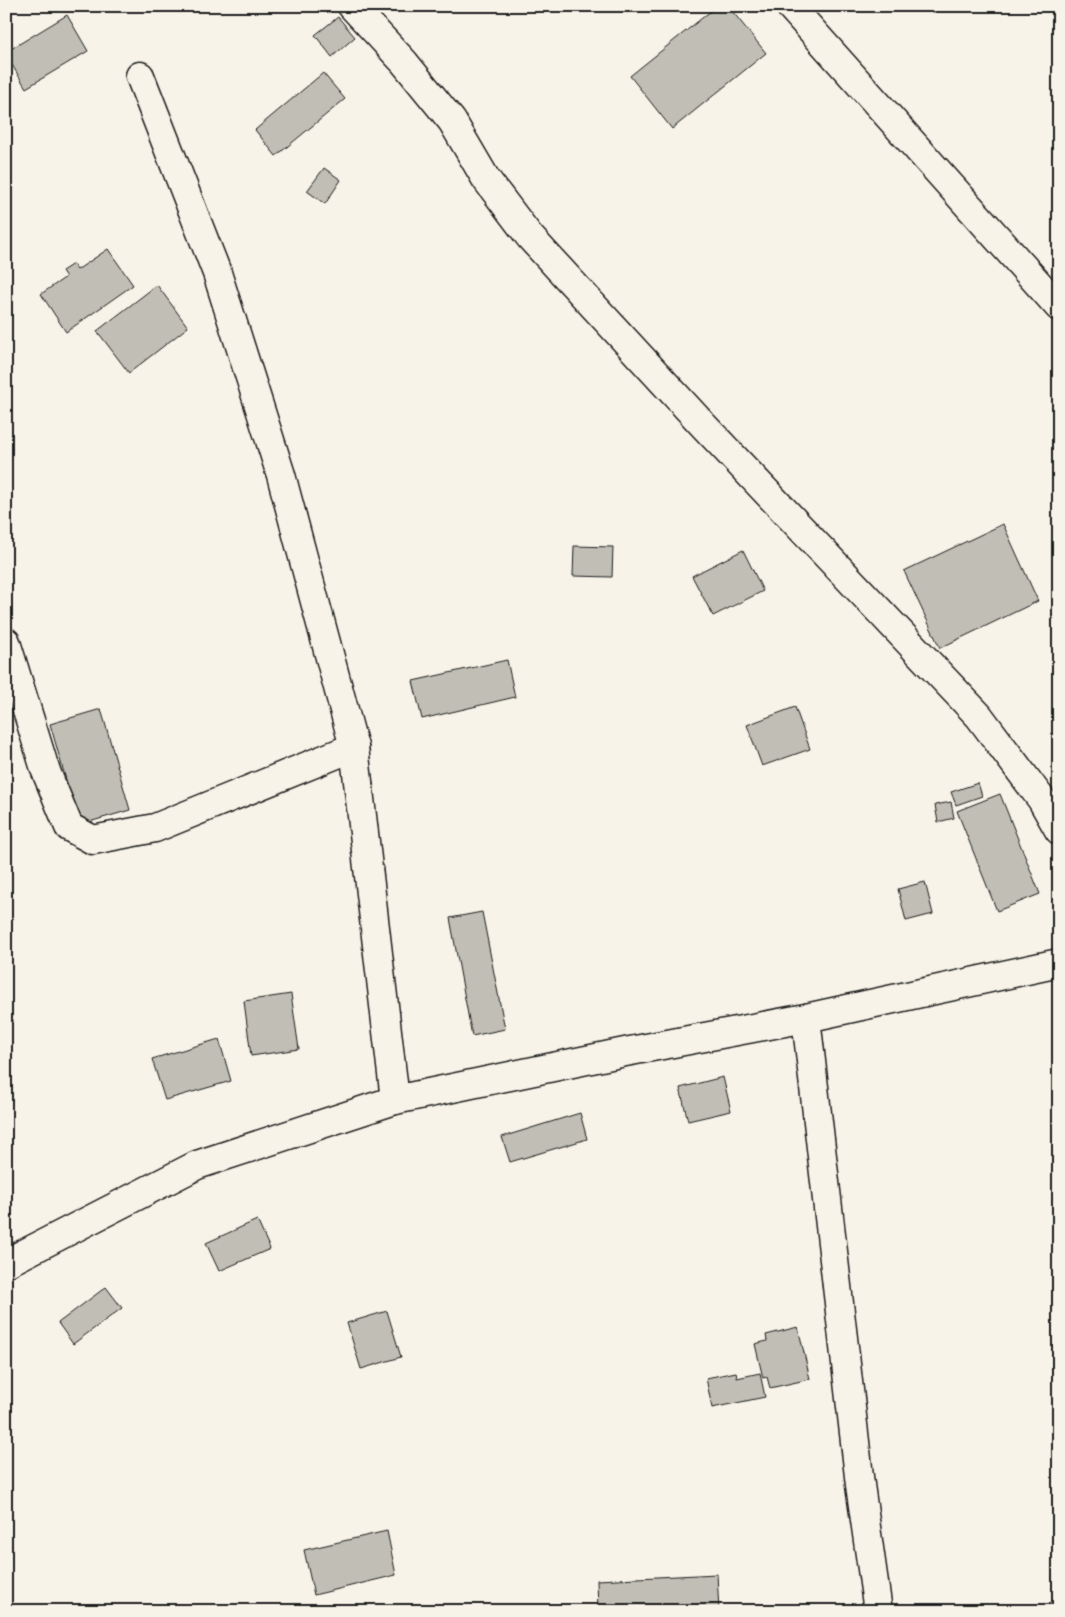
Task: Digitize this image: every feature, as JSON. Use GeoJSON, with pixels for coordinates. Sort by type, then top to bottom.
{"type":"FeatureCollection","features":[{"type":"Feature","properties":{"kind":"street"},"geometry":{"type":"LineString","coordinates":[[352,6],[404,62],[452,121],[486,179],[530,237],[704,426],[979,716],[1042,800],[1059,830]]}},
{"type":"Feature","properties":{"kind":"street"},"geometry":{"type":"LineString","coordinates":[[790,6],[1059,307]]}},
{"type":"Feature","properties":{"kind":"street"},"geometry":{"type":"LineString","coordinates":[[140,76],[223,292],[281,475],[354,748],[395,1100]]}},
{"type":"Feature","properties":{"kind":"street"},"geometry":{"type":"LineString","coordinates":[[6,642],[45,769],[70,827],[93,840],[155,828],[354,748]]}},
{"type":"Feature","properties":{"kind":"street"},"geometry":{"type":"LineString","coordinates":[[6,1262],[197,1165],[395,1100],[625,1052],[806,1018],[1059,963]]}},
{"type":"Feature","properties":{"kind":"street"},"geometry":{"type":"LineString","coordinates":[[806,1018],[860,1486],[878,1611]]}},
{"type":"Feature","properties":{"kind":"building"},"geometry":{"type":"Polygon","coordinates":[[[717,6],[728,6],[766,53],[672,129],[630,76],[717,6]]]}},
{"type":"Feature","properties":{"kind":"building"},"geometry":{"type":"Polygon","coordinates":[[[67,15],[88,51],[26,88],[6,52],[67,15]]]}},
{"type":"Feature","properties":{"kind":"building"},"geometry":{"type":"Polygon","coordinates":[[[338,17],[355,37],[332,57],[315,35],[338,17]]]}},
{"type":"Feature","properties":{"kind":"building"},"geometry":{"type":"Polygon","coordinates":[[[323,73],[345,99],[276,156],[255,130],[323,73]]]}},
{"type":"Feature","properties":{"kind":"building"},"geometry":{"type":"Polygon","coordinates":[[[324,168],[341,180],[325,204],[307,191],[324,168]]]}},
{"type":"Feature","properties":{"kind":"building"},"geometry":{"type":"Polygon","coordinates":[[[108,249],[133,285],[66,332],[41,294],[66,277],[62,271],[73,264],[77,270],[108,249]]]}},
{"type":"Feature","properties":{"kind":"building"},"geometry":{"type":"Polygon","coordinates":[[[157,285],[188,327],[129,373],[97,331],[157,285]]]}},
{"type":"Feature","properties":{"kind":"building"},"geometry":{"type":"Polygon","coordinates":[[[1003,524],[1038,601],[940,648],[904,571],[1003,524]]]}},
{"type":"Feature","properties":{"kind":"building"},"geometry":{"type":"Polygon","coordinates":[[[574,546],[613,547],[612,577],[573,576],[574,546]]]}},
{"type":"Feature","properties":{"kind":"building"},"geometry":{"type":"Polygon","coordinates":[[[743,550],[763,591],[713,616],[692,576],[743,550]]]}},
{"type":"Feature","properties":{"kind":"building"},"geometry":{"type":"Polygon","coordinates":[[[507,660],[515,697],[422,719],[413,681],[507,660]]]}},
{"type":"Feature","properties":{"kind":"building"},"geometry":{"type":"Polygon","coordinates":[[[795,707],[810,749],[762,766],[747,725],[795,707]]]}},
{"type":"Feature","properties":{"kind":"building"},"geometry":{"type":"Polygon","coordinates":[[[101,709],[130,810],[79,825],[50,724],[101,709]]]}},
{"type":"Feature","properties":{"kind":"building"},"geometry":{"type":"Polygon","coordinates":[[[978,783],[982,796],[956,805],[951,792],[978,783]]]}},
{"type":"Feature","properties":{"kind":"building"},"geometry":{"type":"Polygon","coordinates":[[[1000,794],[1040,894],[997,911],[957,811],[1000,794]]]}},
{"type":"Feature","properties":{"kind":"building"},"geometry":{"type":"Polygon","coordinates":[[[951,802],[954,818],[938,822],[935,805],[951,802]]]}},
{"type":"Feature","properties":{"kind":"building"},"geometry":{"type":"Polygon","coordinates":[[[925,882],[933,914],[906,921],[898,889],[925,882]]]}},
{"type":"Feature","properties":{"kind":"building"},"geometry":{"type":"Polygon","coordinates":[[[482,912],[505,1029],[472,1036],[450,918],[482,912]]]}},
{"type":"Feature","properties":{"kind":"building"},"geometry":{"type":"Polygon","coordinates":[[[291,994],[299,1049],[251,1056],[244,1001],[291,994]]]}},
{"type":"Feature","properties":{"kind":"building"},"geometry":{"type":"Polygon","coordinates":[[[219,1039],[231,1081],[165,1100],[152,1059],[219,1039]]]}},
{"type":"Feature","properties":{"kind":"building"},"geometry":{"type":"Polygon","coordinates":[[[723,1077],[731,1111],[688,1121],[680,1088],[723,1077]]]}},
{"type":"Feature","properties":{"kind":"building"},"geometry":{"type":"Polygon","coordinates":[[[580,1113],[587,1139],[510,1162],[502,1137],[580,1113]]]}},
{"type":"Feature","properties":{"kind":"building"},"geometry":{"type":"Polygon","coordinates":[[[257,1220],[270,1249],[219,1271],[206,1243],[257,1220]]]}},
{"type":"Feature","properties":{"kind":"building"},"geometry":{"type":"Polygon","coordinates":[[[106,1287],[122,1308],[73,1344],[58,1323],[106,1287]]]}},
{"type":"Feature","properties":{"kind":"building"},"geometry":{"type":"Polygon","coordinates":[[[387,1311],[401,1357],[361,1369],[347,1323],[387,1311]]]}},
{"type":"Feature","properties":{"kind":"building"},"geometry":{"type":"Polygon","coordinates":[[[798,1327],[810,1379],[770,1388],[767,1377],[763,1378],[755,1344],[767,1341],[766,1335],[798,1327]]]}},
{"type":"Feature","properties":{"kind":"building"},"geometry":{"type":"Polygon","coordinates":[[[736,1372],[737,1378],[760,1373],[765,1397],[712,1408],[706,1378],[736,1372]]]}},
{"type":"Feature","properties":{"kind":"building"},"geometry":{"type":"Polygon","coordinates":[[[387,1531],[396,1575],[314,1595],[304,1550],[387,1531]]]}},
{"type":"Feature","properties":{"kind":"building"},"geometry":{"type":"Polygon","coordinates":[[[717,1574],[719,1611],[598,1611],[597,1580],[717,1574]]]}}]}
